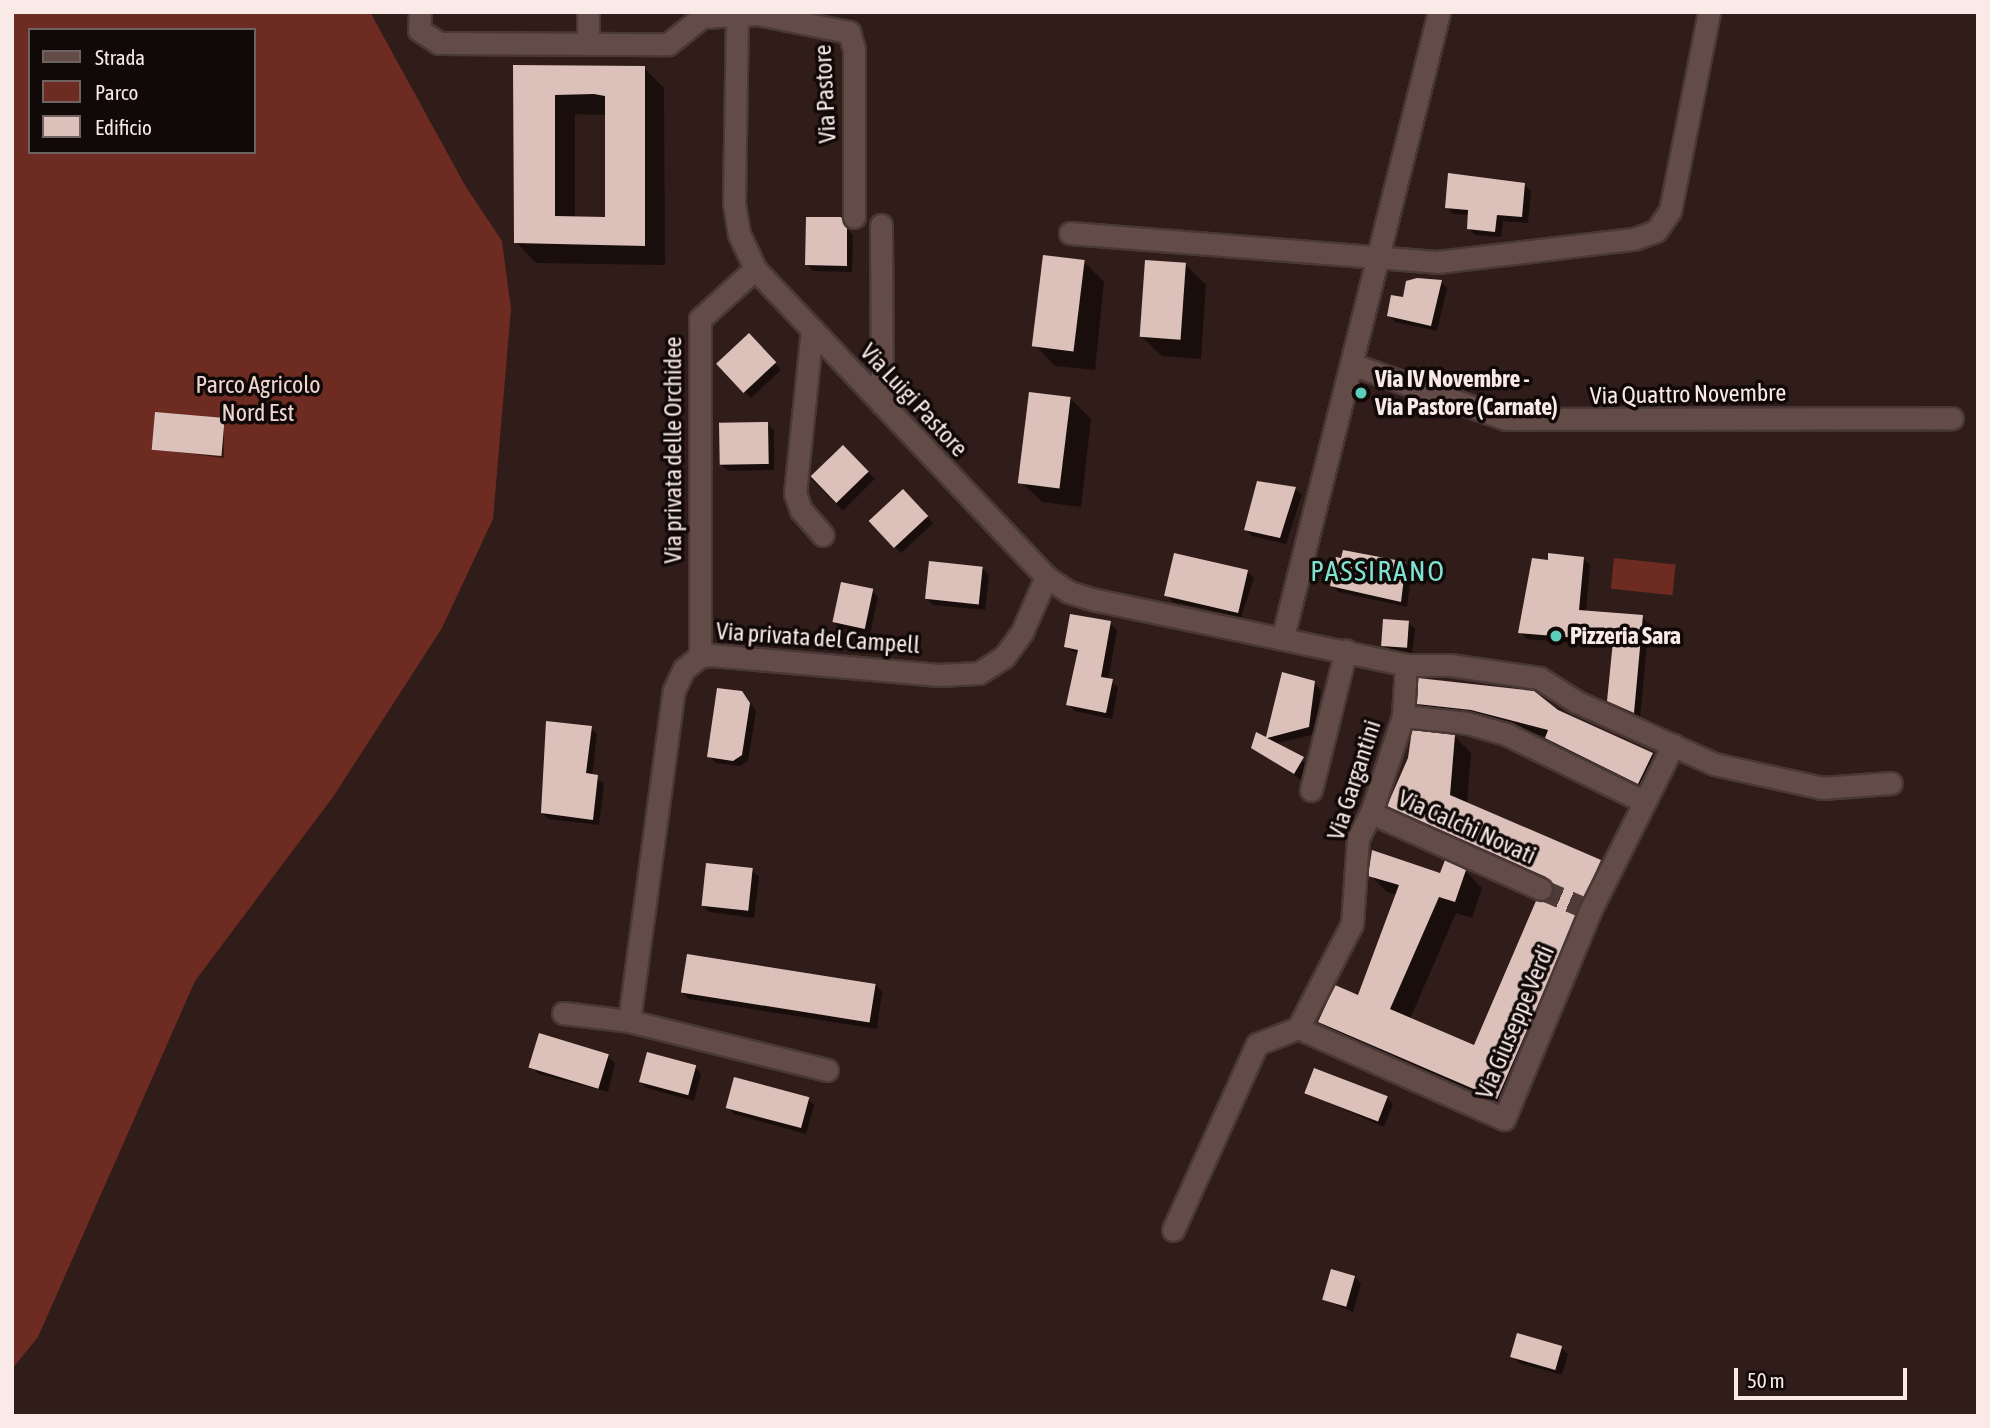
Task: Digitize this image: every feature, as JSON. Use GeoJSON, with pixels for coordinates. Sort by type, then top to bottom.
{"type":"FeatureCollection","features":[{"type":"Feature","properties":{"kind":"street","name":"Via Pastore"},"geometry":{"type":"LineString","coordinates":[[420,12],[419,30],[439,43],[668,44],[698,15],[737,13],[757,14],[849,32],[853,49],[854,217]]}},
{"type":"Feature","properties":{"kind":"street"},"geometry":{"type":"LineString","coordinates":[[588,12],[588,44]]}},
{"type":"Feature","properties":{"kind":"street"},"geometry":{"type":"LineString","coordinates":[[1439,12],[1283,636],[1406,665],[1450,665],[1539,678],[1577,702],[1714,764],[1822,788],[1892,783]]}},
{"type":"Feature","properties":{"kind":"street"},"geometry":{"type":"LineString","coordinates":[[1070,233],[1437,262],[1633,239],[1656,231],[1670,211],[1709,12]]}},
{"type":"Feature","properties":{"kind":"street","name":"Via Luigi Pastore"},"geometry":{"type":"LineString","coordinates":[[737,13],[734,203],[739,234],[755,269],[1046,577],[1069,592],[1096,600],[1283,636]]}},
{"type":"Feature","properties":{"kind":"street"},"geometry":{"type":"LineString","coordinates":[[881,225],[882,404]]}},
{"type":"Feature","properties":{"kind":"street","name":"Via privata delle Orchidee"},"geometry":{"type":"LineString","coordinates":[[700,656],[700,319],[755,269]]}},
{"type":"Feature","properties":{"kind":"street"},"geometry":{"type":"LineString","coordinates":[[812,329],[795,493],[801,510],[823,536]]}},
{"type":"Feature","properties":{"kind":"street","name":"Via Quattro Novembre"},"geometry":{"type":"LineString","coordinates":[[1351,364],[1506,419],[1952,418]]}},
{"type":"Feature","properties":{"kind":"street","name":"Via privata del Campell"},"geometry":{"type":"LineString","coordinates":[[629,1021],[674,690],[684,669],[700,656],[900,668],[939,675],[979,673],[1004,657],[1022,632],[1046,577]]}},
{"type":"Feature","properties":{"kind":"street"},"geometry":{"type":"LineString","coordinates":[[1311,790],[1346,650]]}},
{"type":"Feature","properties":{"kind":"street","name":"Via Gargantini"},"geometry":{"type":"LineString","coordinates":[[1298,1028],[1352,924],[1358,838],[1371,813],[1403,716],[1406,665]]}},
{"type":"Feature","properties":{"kind":"street"},"geometry":{"type":"LineString","coordinates":[[1403,716],[1467,723],[1506,734],[1643,801]]}},
{"type":"Feature","properties":{"kind":"street","name":"Via Giuseppe Verdi"},"geometry":{"type":"LineString","coordinates":[[1298,1028],[1504,1119],[1585,908],[1673,745]]}},
{"type":"Feature","properties":{"kind":"street","name":"Via Calchi Novati"},"geometry":{"type":"LineString","coordinates":[[1371,813],[1541,889]]}},
{"type":"Feature","properties":{"kind":"street"},"geometry":{"type":"LineString","coordinates":[[563,1013],[629,1021],[827,1070]]}},
{"type":"Feature","properties":{"kind":"street"},"geometry":{"type":"LineString","coordinates":[[1173,1230],[1257,1044],[1298,1028]]}},
{"type":"Feature","properties":{"kind":"green space","name":"Parco Agricolo Nord Est"},"geometry":{"type":"Polygon","coordinates":[[[12,12],[370,12],[466,187],[502,241],[511,309],[493,519],[442,628],[333,797],[195,981],[38,1337],[12,1369],[12,12]]]}},
{"type":"Feature","properties":{"kind":"green space"},"geometry":{"type":"Polygon","coordinates":[[[1614,558],[1676,564],[1672,595],[1611,589],[1614,558]]]}},
{"type":"Feature","properties":{"kind":"building"},"geometry":{"type":"Polygon","coordinates":[[[513,65],[645,66],[645,246],[514,243],[513,65]],[[555,95],[555,216],[605,217],[605,96],[555,95]]]}},
{"type":"Feature","properties":{"kind":"building"},"geometry":{"type":"Polygon","coordinates":[[[1448,173],[1525,183],[1522,217],[1497,215],[1495,232],[1467,229],[1468,210],[1445,208],[1448,173]]]}},
{"type":"Feature","properties":{"kind":"building"},"geometry":{"type":"Polygon","coordinates":[[[806,217],[841,217],[847,228],[847,266],[805,265],[806,217]]]}},
{"type":"Feature","properties":{"kind":"building"},"geometry":{"type":"Polygon","coordinates":[[[1043,255],[1085,260],[1073,351],[1032,346],[1043,255]]]}},
{"type":"Feature","properties":{"kind":"building"},"geometry":{"type":"Polygon","coordinates":[[[1145,260],[1186,263],[1181,340],[1140,337],[1145,260]]]}},
{"type":"Feature","properties":{"kind":"building"},"geometry":{"type":"Polygon","coordinates":[[[1417,278],[1442,280],[1431,326],[1387,316],[1391,295],[1403,297],[1406,281],[1417,278]]]}},
{"type":"Feature","properties":{"kind":"building"},"geometry":{"type":"Polygon","coordinates":[[[749,333],[776,362],[743,393],[716,364],[749,333]]]}},
{"type":"Feature","properties":{"kind":"building"},"geometry":{"type":"Polygon","coordinates":[[[1029,392],[1071,397],[1059,488],[1018,483],[1029,392]]]}},
{"type":"Feature","properties":{"kind":"building"},"geometry":{"type":"Polygon","coordinates":[[[155,412],[225,418],[221,456],[152,450],[155,412]]]}},
{"type":"Feature","properties":{"kind":"building"},"geometry":{"type":"Polygon","coordinates":[[[768,422],[769,464],[720,465],[719,423],[768,422]]]}},
{"type":"Feature","properties":{"kind":"building"},"geometry":{"type":"Polygon","coordinates":[[[843,445],[869,472],[836,503],[811,476],[843,445]]]}},
{"type":"Feature","properties":{"kind":"building"},"geometry":{"type":"Polygon","coordinates":[[[1257,481],[1296,487],[1280,538],[1244,530],[1257,481]]]}},
{"type":"Feature","properties":{"kind":"building"},"geometry":{"type":"Polygon","coordinates":[[[903,489],[928,516],[894,548],[869,521],[903,489]]]}},
{"type":"Feature","properties":{"kind":"building"},"geometry":{"type":"Polygon","coordinates":[[[1343,550],[1406,562],[1401,602],[1330,586],[1336,557],[1341,558],[1343,550]]]}},
{"type":"Feature","properties":{"kind":"building"},"geometry":{"type":"Polygon","coordinates":[[[1174,553],[1248,570],[1238,613],[1164,596],[1174,553]]]}},
{"type":"Feature","properties":{"kind":"building"},"geometry":{"type":"Polygon","coordinates":[[[1548,553],[1584,557],[1579,610],[1643,615],[1634,713],[1607,701],[1613,641],[1518,633],[1532,558],[1548,560],[1548,553]]]}},
{"type":"Feature","properties":{"kind":"building"},"geometry":{"type":"Polygon","coordinates":[[[929,561],[983,567],[979,604],[925,599],[929,561]]]}},
{"type":"Feature","properties":{"kind":"building"},"geometry":{"type":"Polygon","coordinates":[[[841,582],[873,589],[865,629],[832,622],[841,582]]]}},
{"type":"Feature","properties":{"kind":"building"},"geometry":{"type":"Polygon","coordinates":[[[1070,614],[1111,621],[1101,677],[1113,679],[1106,713],[1066,705],[1078,650],[1064,647],[1070,614]]]}},
{"type":"Feature","properties":{"kind":"building"},"geometry":{"type":"Polygon","coordinates":[[[1383,619],[1409,621],[1407,648],[1381,646],[1383,619]]]}},
{"type":"Feature","properties":{"kind":"building"},"geometry":{"type":"Polygon","coordinates":[[[1282,672],[1315,681],[1309,727],[1267,738],[1304,757],[1294,774],[1251,748],[1256,732],[1266,737],[1282,672]]]}},
{"type":"Feature","properties":{"kind":"building"},"geometry":{"type":"Polygon","coordinates":[[[1418,678],[1534,691],[1558,710],[1653,753],[1638,784],[1545,738],[1548,730],[1471,710],[1417,704],[1418,678]]]}},
{"type":"Feature","properties":{"kind":"building"},"geometry":{"type":"Polygon","coordinates":[[[717,688],[742,691],[750,703],[742,755],[733,761],[707,757],[717,688]]]}},
{"type":"Feature","properties":{"kind":"building"},"geometry":{"type":"Polygon","coordinates":[[[546,721],[592,726],[586,773],[598,775],[593,820],[541,813],[546,721]]]}},
{"type":"Feature","properties":{"kind":"building"},"geometry":{"type":"Polygon","coordinates":[[[1412,730],[1455,735],[1450,795],[1601,860],[1497,1099],[1318,1022],[1335,985],[1358,995],[1399,885],[1368,876],[1372,850],[1440,873],[1445,860],[1466,870],[1455,902],[1439,897],[1390,1009],[1474,1045],[1536,901],[1548,900],[1553,894],[1546,877],[1387,806],[1408,758],[1412,730]]]}},
{"type":"Feature","properties":{"kind":"building"},"geometry":{"type":"Polygon","coordinates":[[[706,863],[753,868],[748,911],[702,906],[706,863]]]}},
{"type":"Feature","properties":{"kind":"building"},"geometry":{"type":"Polygon","coordinates":[[[687,954],[876,984],[870,1022],[681,993],[687,954]]]}},
{"type":"Feature","properties":{"kind":"building"},"geometry":{"type":"Polygon","coordinates":[[[539,1033],[609,1054],[598,1089],[528,1067],[539,1033]]]}},
{"type":"Feature","properties":{"kind":"building"},"geometry":{"type":"Polygon","coordinates":[[[647,1052],[696,1065],[688,1095],[639,1082],[647,1052]]]}},
{"type":"Feature","properties":{"kind":"building"},"geometry":{"type":"Polygon","coordinates":[[[1314,1068],[1388,1096],[1378,1122],[1304,1093],[1314,1068]]]}},
{"type":"Feature","properties":{"kind":"building"},"geometry":{"type":"Polygon","coordinates":[[[734,1077],[809,1097],[801,1128],[726,1108],[734,1077]]]}},
{"type":"Feature","properties":{"kind":"building"},"geometry":{"type":"Polygon","coordinates":[[[1331,1269],[1355,1276],[1346,1307],[1322,1300],[1331,1269]]]}},
{"type":"Feature","properties":{"kind":"building"},"geometry":{"type":"Polygon","coordinates":[[[1517,1333],[1562,1346],[1555,1370],[1510,1357],[1517,1333]]]}},
{"type":"Feature","properties":{"kind":"tunnel"},"geometry":{"type":"LineString","coordinates":[[1541,889],[1581,906]]}},
{"type":"Feature","properties":{"kind":"place","name":"Via IV Novembre - Via Pastore (Carnate)"},"geometry":{"type":"Point","coordinates":[1361,393]}},
{"type":"Feature","properties":{"kind":"place","name":"Pizzeria Sara"},"geometry":{"type":"Point","coordinates":[1556,636]}},
{"type":"Feature","properties":{"kind":"district","name":"PASSIRANO"},"geometry":{"type":"Point","coordinates":[1378,571]}}]}
